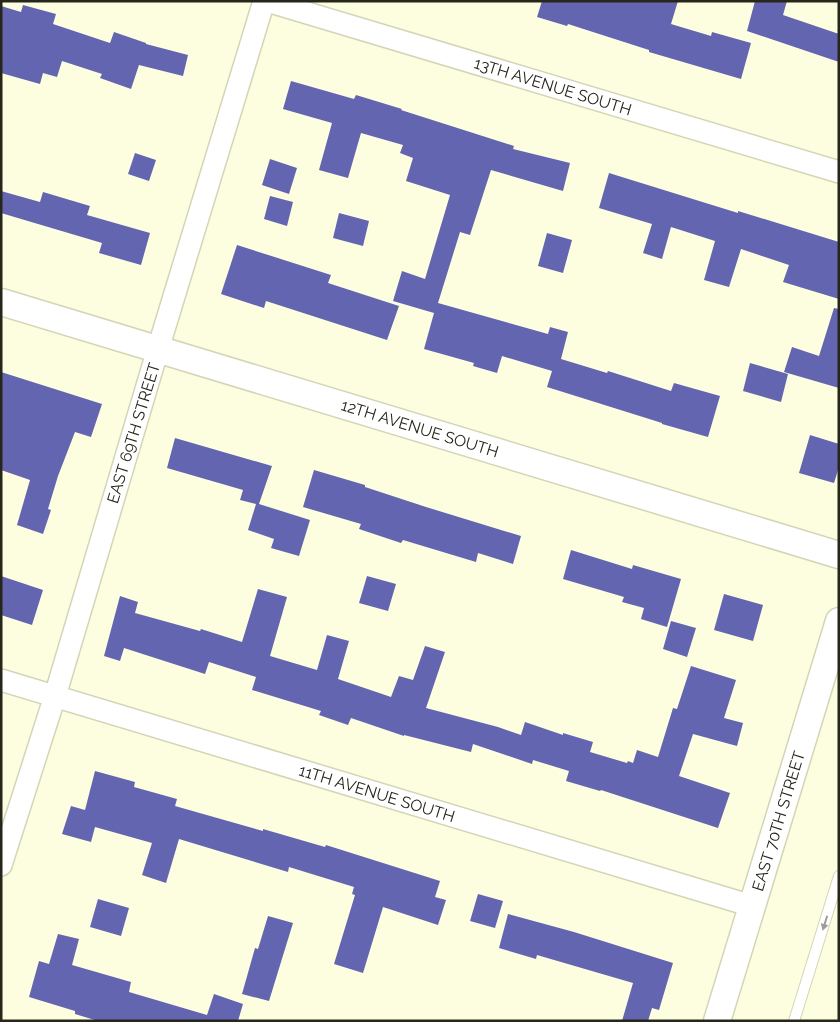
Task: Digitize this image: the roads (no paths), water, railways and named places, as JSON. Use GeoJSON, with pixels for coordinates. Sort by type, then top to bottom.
{"type":"FeatureCollection","features":[{"type":"Feature","properties":{"kind":"street","name":"13TH AVENUE SOUTH"},"geometry":{"type":"LineString","coordinates":[[266,1],[839,172]]}},
{"type":"Feature","properties":{"kind":"street","name":"EAST 69TH STREET"},"geometry":{"type":"LineString","coordinates":[[1,865],[55,696],[158,349],[266,1]]}},
{"type":"Feature","properties":{"kind":"street","name":"12TH AVENUE SOUTH"},"geometry":{"type":"LineString","coordinates":[[1,302],[839,555]]}},
{"type":"Feature","properties":{"kind":"street","name":"EAST 70TH STREET"},"geometry":{"type":"LineString","coordinates":[[717,1021],[839,621]]}},
{"type":"Feature","properties":{"kind":"street","name":"11TH AVENUE SOUTH"},"geometry":{"type":"LineString","coordinates":[[1,680],[752,906]]}},
{"type":"Feature","properties":{"kind":"lane"},"geometry":{"type":"LineString","coordinates":[[794,1021],[839,876]]}}]}
